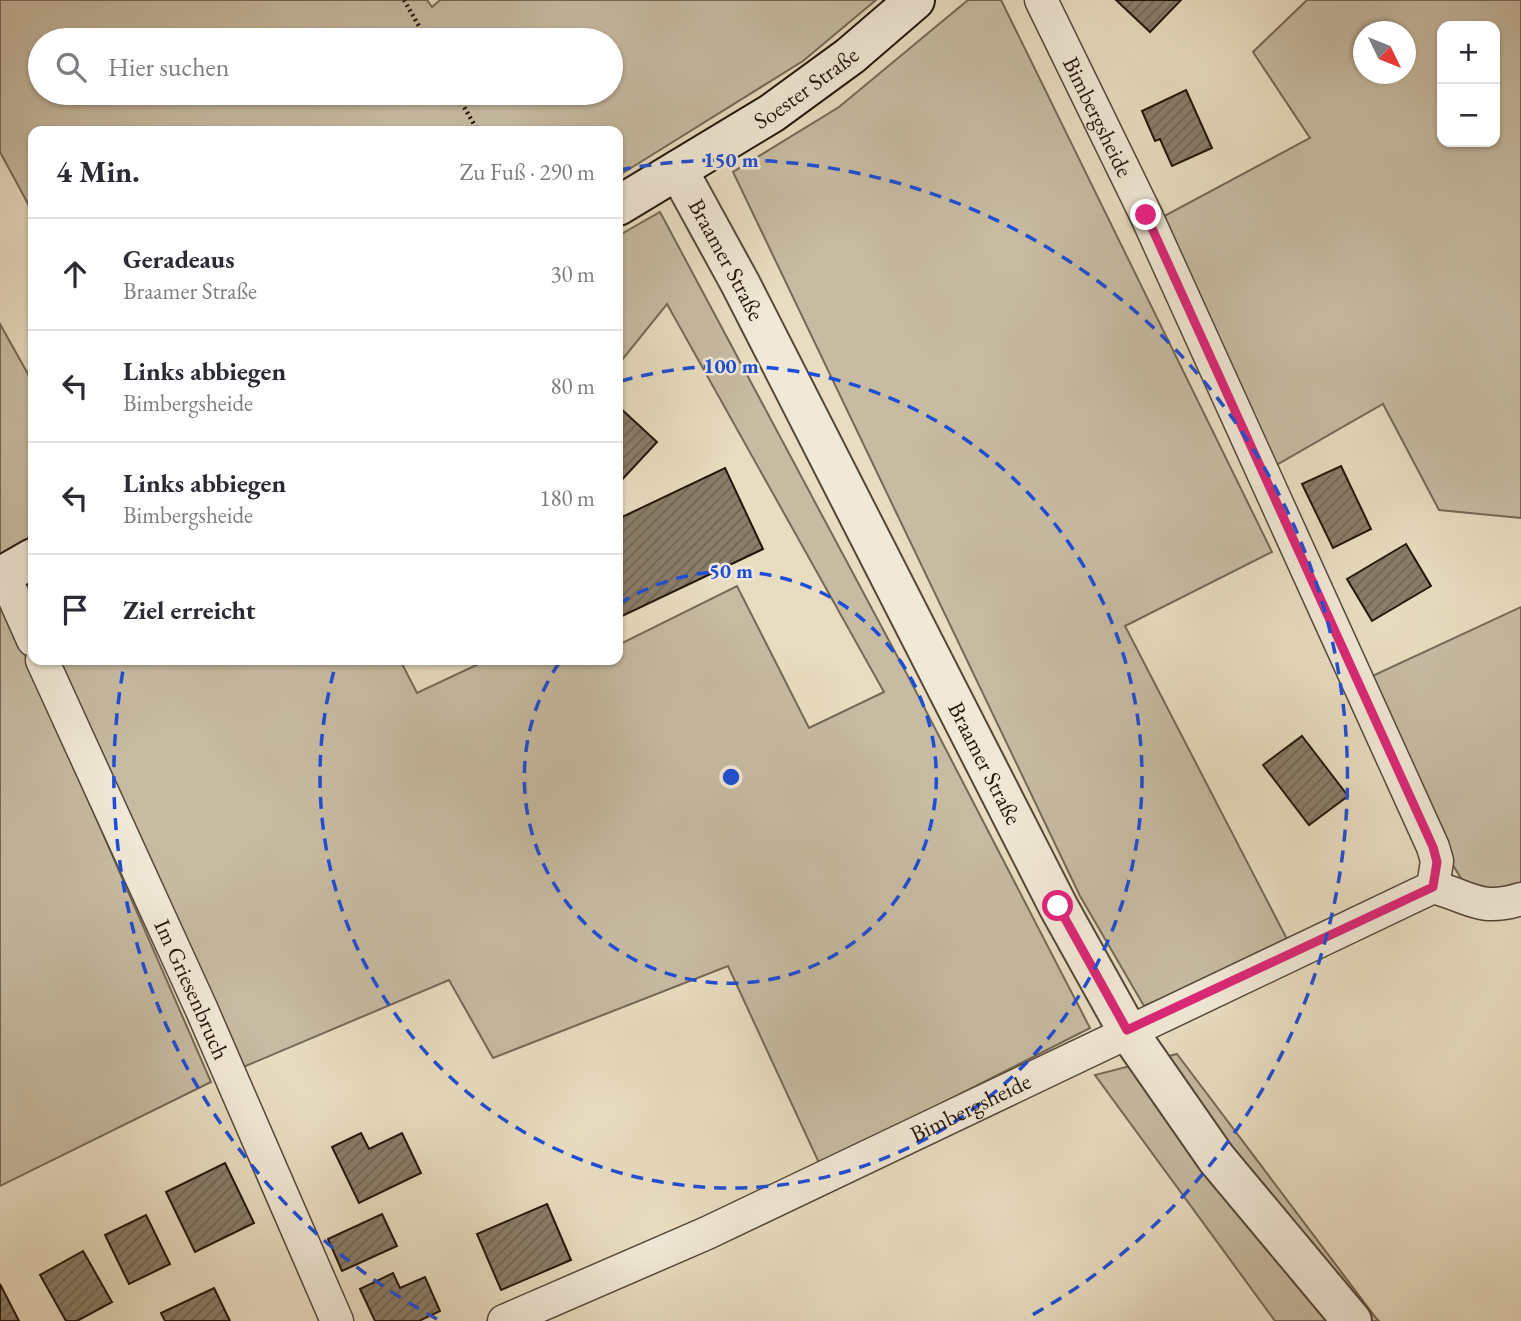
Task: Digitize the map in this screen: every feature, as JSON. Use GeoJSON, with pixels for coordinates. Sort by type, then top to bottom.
{"type":"FeatureCollection","features":[{"type":"Feature","properties":{"kind":"street","name":"Soester Straße"},"geometry":{"type":"LineString","coordinates":[[623,203],[772,113],[850,56],[915,0]]}},
{"type":"Feature","properties":{"kind":"street","name":"Bimbergsheide"},"geometry":{"type":"LineString","coordinates":[[504,1321],[707,1233],[1127,1030],[1433,887],[1437,862],[1433,847],[1146,215],[1041,0]]}},
{"type":"Feature","properties":{"kind":"street","name":"Braamer Straße"},"geometry":{"type":"LineString","coordinates":[[678,170],[746,295],[1058,906],[1127,1030],[1216,1158],[1352,1321]]}},
{"type":"Feature","properties":{"kind":"street"},"geometry":{"type":"LineString","coordinates":[[12,570],[28,623]]}},
{"type":"Feature","properties":{"kind":"street","name":"Im Griesenbruch"},"geometry":{"type":"LineString","coordinates":[[44,665],[201,1008],[338,1321]]}},
{"type":"Feature","properties":{"kind":"street"},"geometry":{"type":"LineString","coordinates":[[1433,887],[1467,901],[1499,906],[1521,899]]}},
{"type":"Feature","properties":{"kind":"path"},"geometry":{"type":"LineString","coordinates":[[404,0],[420,28]]}},
{"type":"Feature","properties":{"kind":"path"},"geometry":{"type":"LineString","coordinates":[[463,105],[475,126]]}},
{"type":"Feature","properties":{"kind":"shaded area"},"geometry":{"type":"Polygon","coordinates":[[[0,0],[427,0],[432,7],[440,0],[876,0],[803,61],[623,173],[623,126],[28,126],[28,204],[0,152],[0,0]]]}},
{"type":"Feature","properties":{"kind":"shaded area"},"geometry":{"type":"Polygon","coordinates":[[[968,0],[1001,0],[1272,552],[1125,626],[1289,943],[1144,1006],[1080,896],[733,172],[839,107],[968,0]]]}},
{"type":"Feature","properties":{"kind":"shaded area"},"geometry":{"type":"Polygon","coordinates":[[[1307,0],[1521,0],[1521,518],[1439,510],[1383,404],[1271,468],[1155,221],[1310,138],[1253,52],[1307,0]]]}},
{"type":"Feature","properties":{"kind":"shaded area"},"geometry":{"type":"Polygon","coordinates":[[[660,212],[910,680],[1090,1028],[820,1165],[728,966],[493,1058],[449,980],[241,1068],[62,665],[403,665],[417,693],[476,665],[623,665],[623,643],[737,586],[809,728],[884,692],[667,304],[623,359],[623,233],[660,212]]]}},
{"type":"Feature","properties":{"kind":"shaded area"},"geometry":{"type":"Polygon","coordinates":[[[0,324],[28,374],[28,538],[0,554],[0,324]]]}},
{"type":"Feature","properties":{"kind":"shaded area"},"geometry":{"type":"Polygon","coordinates":[[[0,601],[211,1082],[0,1186],[0,601]]]}},
{"type":"Feature","properties":{"kind":"shaded area"},"geometry":{"type":"Polygon","coordinates":[[[1521,607],[1521,890],[1467,888],[1451,862],[1368,678],[1521,607]]]}},
{"type":"Feature","properties":{"kind":"shaded area"},"geometry":{"type":"Polygon","coordinates":[[[1177,1054],[1379,1321],[1275,1321],[1095,1075],[1177,1054]]]}},
{"type":"Feature","properties":{"kind":"building"},"geometry":{"type":"Polygon","coordinates":[[[1116,0],[1181,0],[1150,32],[1116,0]]]}},
{"type":"Feature","properties":{"kind":"building"},"geometry":{"type":"Polygon","coordinates":[[[1186,90],[1212,148],[1172,166],[1160,139],[1155,141],[1142,111],[1186,90]]]}},
{"type":"Feature","properties":{"kind":"building"},"geometry":{"type":"Polygon","coordinates":[[[623,411],[657,442],[623,479],[623,411]]]}},
{"type":"Feature","properties":{"kind":"building"},"geometry":{"type":"Polygon","coordinates":[[[1341,466],[1371,529],[1333,548],[1302,484],[1341,466]]]}},
{"type":"Feature","properties":{"kind":"building"},"geometry":{"type":"Polygon","coordinates":[[[725,468],[763,549],[623,616],[623,517],[725,468]]]}},
{"type":"Feature","properties":{"kind":"building"},"geometry":{"type":"Polygon","coordinates":[[[1406,544],[1431,586],[1372,621],[1347,579],[1406,544]]]}},
{"type":"Feature","properties":{"kind":"building"},"geometry":{"type":"Polygon","coordinates":[[[1302,736],[1348,796],[1309,825],[1263,765],[1302,736]]]}},
{"type":"Feature","properties":{"kind":"building"},"geometry":{"type":"Polygon","coordinates":[[[361,1133],[369,1149],[402,1133],[421,1173],[359,1203],[332,1147],[361,1133]]]}},
{"type":"Feature","properties":{"kind":"building"},"geometry":{"type":"Polygon","coordinates":[[[225,1163],[254,1223],[195,1252],[166,1192],[225,1163]]]}},
{"type":"Feature","properties":{"kind":"building"},"geometry":{"type":"Polygon","coordinates":[[[547,1204],[571,1260],[501,1290],[477,1234],[547,1204]]]}},
{"type":"Feature","properties":{"kind":"building"},"geometry":{"type":"Polygon","coordinates":[[[382,1214],[397,1246],[342,1271],[328,1239],[382,1214]]]}},
{"type":"Feature","properties":{"kind":"building"},"geometry":{"type":"Polygon","coordinates":[[[146,1215],[170,1264],[129,1284],[105,1235],[146,1215]]]}},
{"type":"Feature","properties":{"kind":"building"},"geometry":{"type":"Polygon","coordinates":[[[83,1251],[112,1302],[77,1321],[66,1321],[40,1275],[83,1251]]]}},
{"type":"Feature","properties":{"kind":"building"},"geometry":{"type":"Polygon","coordinates":[[[393,1273],[400,1288],[425,1277],[440,1311],[419,1321],[375,1321],[360,1289],[393,1273]]]}},
{"type":"Feature","properties":{"kind":"building"},"geometry":{"type":"Polygon","coordinates":[[[0,1284],[19,1321],[0,1321],[0,1284]]]}},
{"type":"Feature","properties":{"kind":"building"},"geometry":{"type":"Polygon","coordinates":[[[214,1288],[230,1321],[165,1321],[161,1313],[214,1288]]]}},
{"type":"Feature","properties":{"kind":"route"},"geometry":{"type":"LineString","coordinates":[[1058,906],[1127,1030],[1433,887],[1437,862],[1433,847],[1146,215]]}}]}
